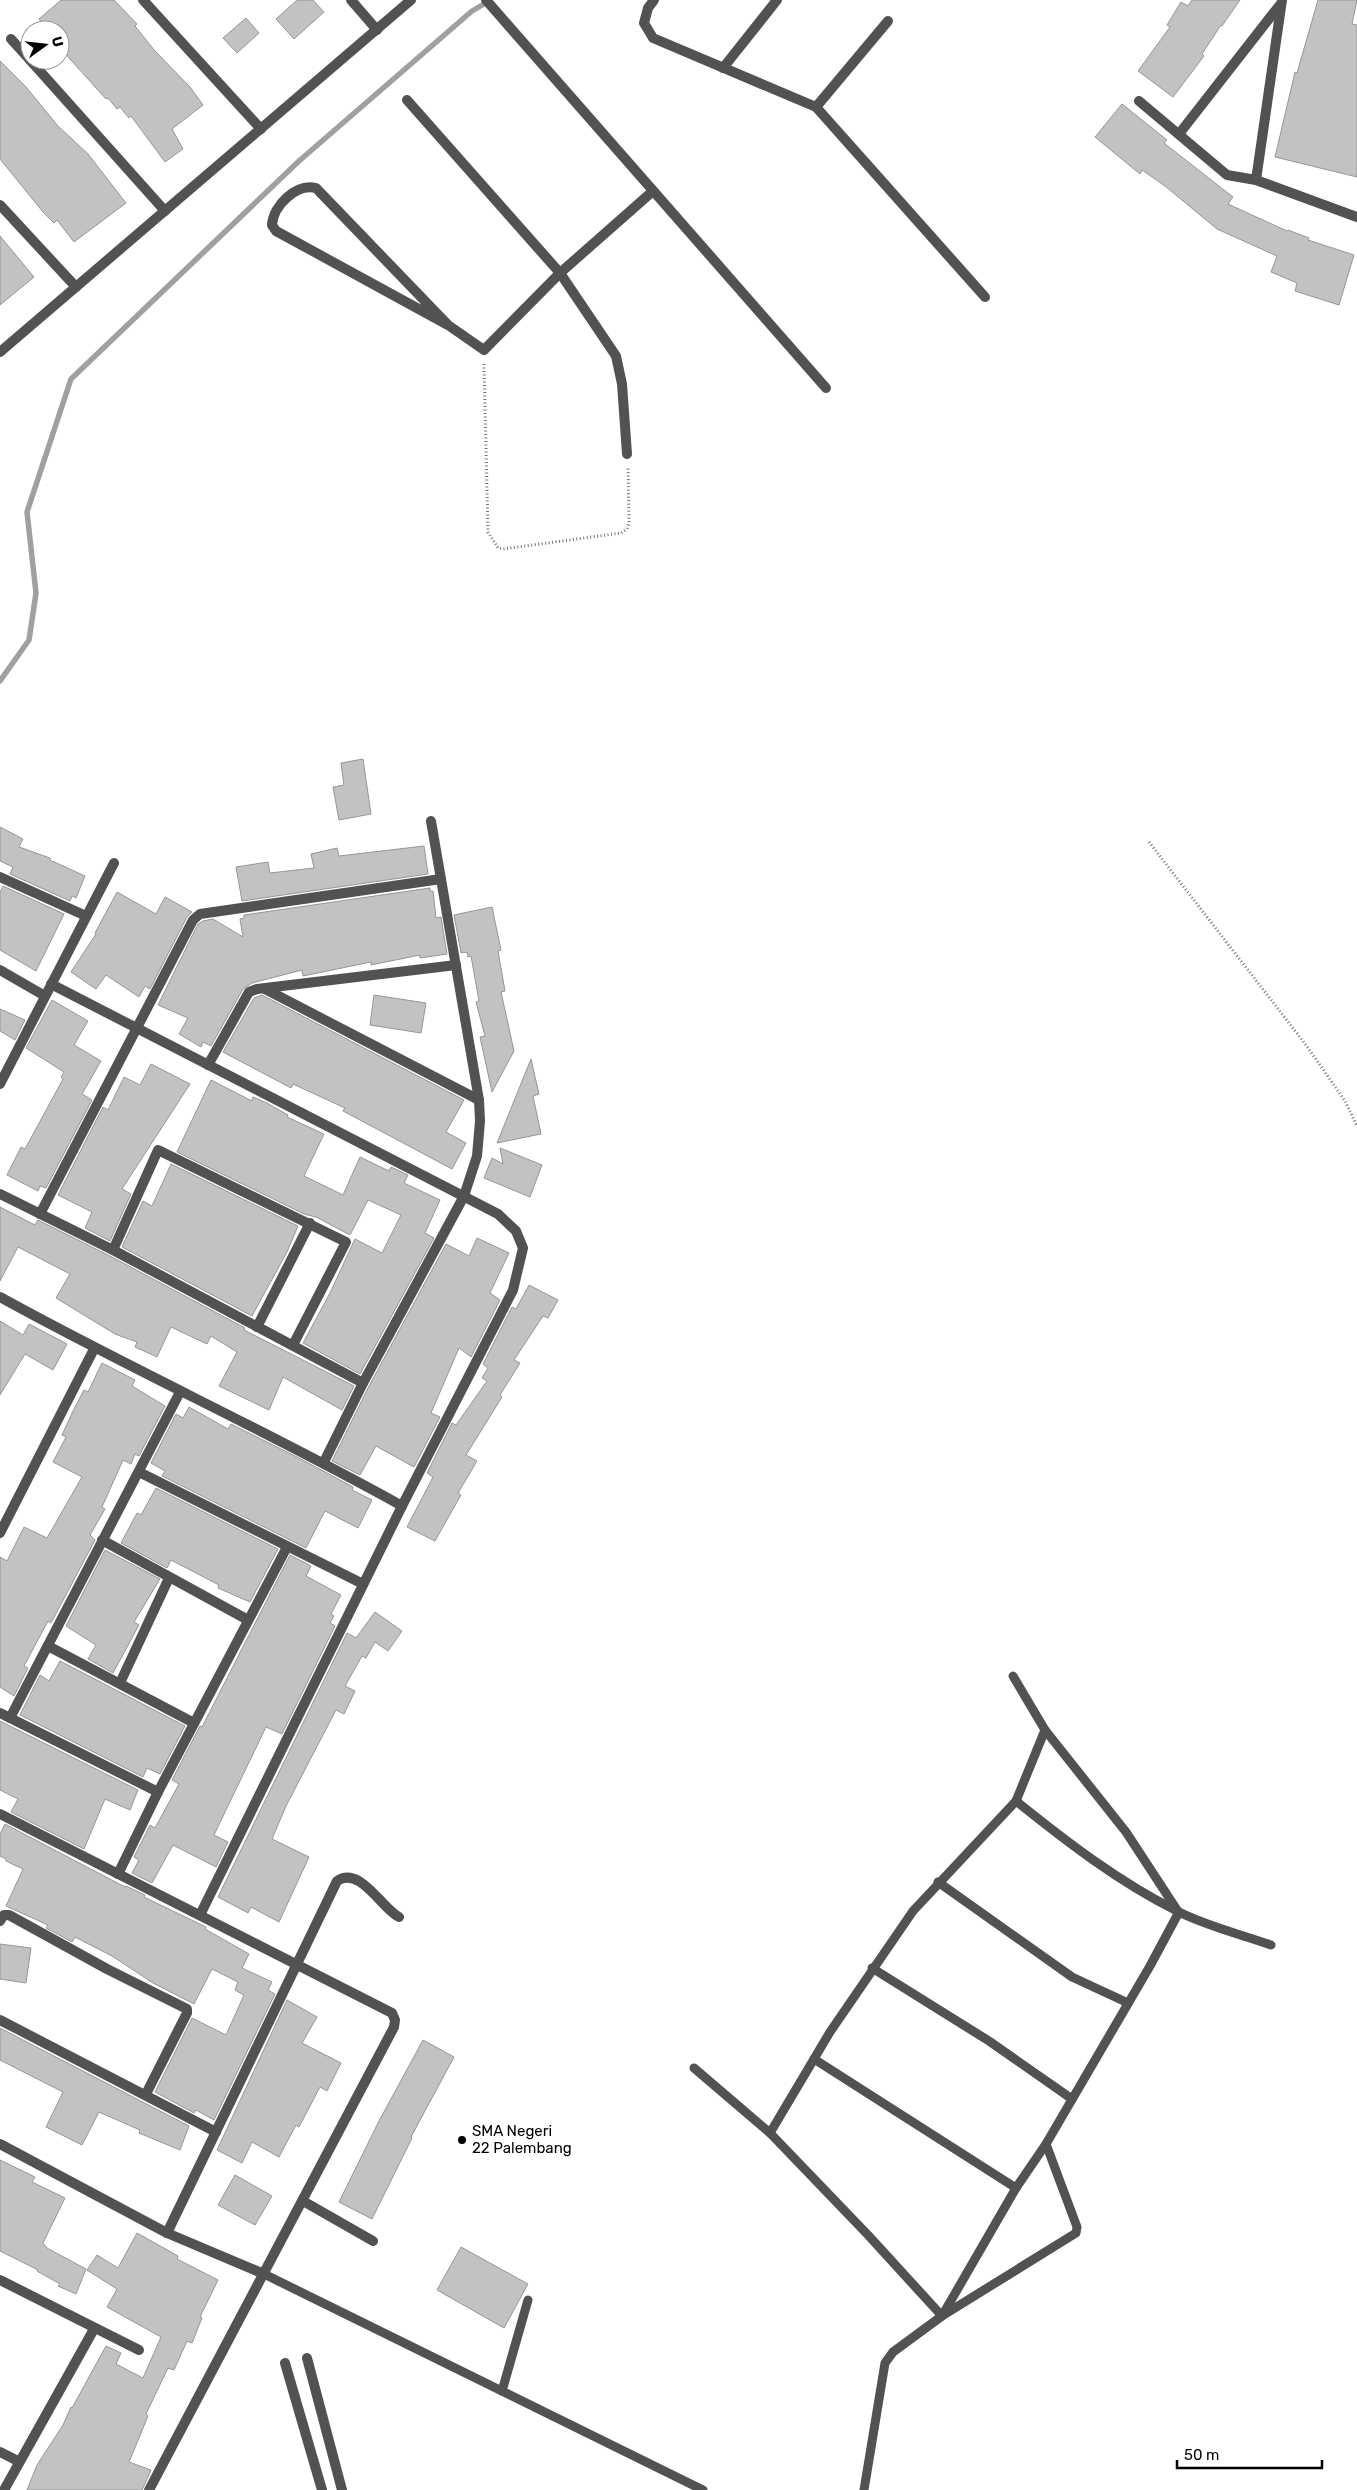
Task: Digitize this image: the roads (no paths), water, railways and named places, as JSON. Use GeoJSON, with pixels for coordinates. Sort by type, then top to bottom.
{"type":"FeatureCollection","features":[{"type":"Feature","properties":{"kind":"street"},"geometry":{"type":"LineString","coordinates":[[143,0],[261,129]]}},
{"type":"Feature","properties":{"kind":"street"},"geometry":{"type":"LineString","coordinates":[[351,0],[377,30]]}},
{"type":"Feature","properties":{"kind":"street"},"geometry":{"type":"LineString","coordinates":[[0,352],[411,0]]}},
{"type":"Feature","properties":{"kind":"street"},"geometry":{"type":"LineString","coordinates":[[654,0],[648,8],[644,23],[653,38],[816,107],[985,297]]}},
{"type":"Feature","properties":{"kind":"street"},"geometry":{"type":"LineString","coordinates":[[723,68],[777,0]]}},
{"type":"Feature","properties":{"kind":"street"},"geometry":{"type":"LineString","coordinates":[[1178,134],[1281,2]]}},
{"type":"Feature","properties":{"kind":"street"},"geometry":{"type":"LineString","coordinates":[[1256,180],[1281,2]]}},
{"type":"Feature","properties":{"kind":"street"},"geometry":{"type":"LineString","coordinates":[[489,4],[826,388]]}},
{"type":"Feature","properties":{"kind":"street"},"geometry":{"type":"LineString","coordinates":[[816,107],[888,21]]}},
{"type":"Feature","properties":{"kind":"street"},"geometry":{"type":"LineString","coordinates":[[12,39],[20,48]]}},
{"type":"Feature","properties":{"kind":"street"},"geometry":{"type":"LineString","coordinates":[[39,70],[165,211]]}},
{"type":"Feature","properties":{"kind":"street"},"geometry":{"type":"LineString","coordinates":[[407,100],[560,273],[616,356],[622,384],[627,454]]}},
{"type":"Feature","properties":{"kind":"street"},"geometry":{"type":"LineString","coordinates":[[1139,101],[1227,175],[1256,180],[1357,217]]}},
{"type":"Feature","properties":{"kind":"street"},"geometry":{"type":"LineString","coordinates":[[448,325],[316,188],[308,186],[298,189],[274,212],[272,225],[276,231],[448,325],[484,350],[560,273],[653,191]]}},
{"type":"Feature","properties":{"kind":"street"},"geometry":{"type":"LineString","coordinates":[[0,205],[76,287]]}},
{"type":"Feature","properties":{"kind":"street"},"geometry":{"type":"LineString","coordinates":[[324,1462],[363,1382],[464,1196],[477,1156],[480,1121],[479,1100],[431,821]]}},
{"type":"Feature","properties":{"kind":"street"},"geometry":{"type":"LineString","coordinates":[[0,1084],[114,863]]}},
{"type":"Feature","properties":{"kind":"street"},"geometry":{"type":"LineString","coordinates":[[0,877],[86,916]]}},
{"type":"Feature","properties":{"kind":"street"},"geometry":{"type":"LineString","coordinates":[[40,1214],[194,920],[200,914],[441,879]]}},
{"type":"Feature","properties":{"kind":"street"},"geometry":{"type":"LineString","coordinates":[[208,1065],[249,992],[456,965]]}},
{"type":"Feature","properties":{"kind":"street"},"geometry":{"type":"LineString","coordinates":[[0,970],[45,996]]}},
{"type":"Feature","properties":{"kind":"street"},"geometry":{"type":"LineString","coordinates":[[51,984],[498,1214],[516,1230],[523,1248],[513,1290],[402,1506],[200,1915]]}},
{"type":"Feature","properties":{"kind":"street"},"geometry":{"type":"LineString","coordinates":[[264,989],[479,1100]]}},
{"type":"Feature","properties":{"kind":"street"},"geometry":{"type":"LineString","coordinates":[[113,1250],[158,1150],[346,1242],[293,1345]]}},
{"type":"Feature","properties":{"kind":"street"},"geometry":{"type":"LineString","coordinates":[[0,1194],[113,1250],[257,1328],[363,1382]]}},
{"type":"Feature","properties":{"kind":"street"},"geometry":{"type":"LineString","coordinates":[[257,1328],[310,1224]]}},
{"type":"Feature","properties":{"kind":"street"},"geometry":{"type":"LineString","coordinates":[[0,1298],[94,1349],[324,1462],[402,1506]]}},
{"type":"Feature","properties":{"kind":"street"},"geometry":{"type":"LineString","coordinates":[[0,1533],[94,1349]]}},
{"type":"Feature","properties":{"kind":"street"},"geometry":{"type":"LineString","coordinates":[[10,1718],[180,1392]]}},
{"type":"Feature","properties":{"kind":"street"},"geometry":{"type":"LineString","coordinates":[[139,1472],[363,1584]]}},
{"type":"Feature","properties":{"kind":"street"},"geometry":{"type":"LineString","coordinates":[[102,1540],[248,1620]]}},
{"type":"Feature","properties":{"kind":"street"},"geometry":{"type":"LineString","coordinates":[[118,1874],[158,1792],[287,1547]]}},
{"type":"Feature","properties":{"kind":"street"},"geometry":{"type":"LineString","coordinates":[[120,1683],[169,1578]]}},
{"type":"Feature","properties":{"kind":"street"},"geometry":{"type":"LineString","coordinates":[[48,1646],[194,1723]]}},
{"type":"Feature","properties":{"kind":"street"},"geometry":{"type":"LineString","coordinates":[[0,1713],[158,1792]]}},
{"type":"Feature","properties":{"kind":"street"},"geometry":{"type":"LineString","coordinates":[[0,1814],[392,2013],[395,2020],[394,2027],[303,2201],[149,2490]]}},
{"type":"Feature","properties":{"kind":"street"},"geometry":{"type":"LineString","coordinates":[[166,2233],[340,1879],[350,1877],[364,1884],[399,1917]]}},
{"type":"Feature","properties":{"kind":"street"},"geometry":{"type":"LineString","coordinates":[[0,1921],[4,1915],[9,1915],[107,1970],[188,2009],[146,2094]]}},
{"type":"Feature","properties":{"kind":"street"},"geometry":{"type":"LineString","coordinates":[[0,2020],[146,2094],[216,2132]]}},
{"type":"Feature","properties":{"kind":"street"},"geometry":{"type":"LineString","coordinates":[[0,2144],[166,2233],[264,2274]]}},
{"type":"Feature","properties":{"kind":"street"},"geometry":{"type":"LineString","coordinates":[[303,2201],[373,2241]]}},
{"type":"Feature","properties":{"kind":"street"},"geometry":{"type":"LineString","coordinates":[[0,2280],[139,2350]]}},
{"type":"Feature","properties":{"kind":"street"},"geometry":{"type":"LineString","coordinates":[[4,2490],[18,2461],[94,2329]]}},
{"type":"Feature","properties":{"kind":"street"},"geometry":{"type":"LineString","coordinates":[[306,2358],[342,2490]]}},
{"type":"Feature","properties":{"kind":"street"},"geometry":{"type":"LineString","coordinates":[[285,2364],[322,2490]]}},
{"type":"Feature","properties":{"kind":"street"},"geometry":{"type":"LineString","coordinates":[[0,2452],[18,2461]]}},
{"type":"Feature","properties":{"kind":"lane"},"geometry":{"type":"LineString","coordinates":[[1013,1676],[1045,1730],[1126,1832],[1179,1912]]}},
{"type":"Feature","properties":{"kind":"lane"},"geometry":{"type":"LineString","coordinates":[[770,2133],[872,1968],[913,1911],[938,1882],[1016,1801],[1045,1730]]}},
{"type":"Feature","properties":{"kind":"lane"},"geometry":{"type":"LineString","coordinates":[[1016,1801],[1058,1834],[1133,1887],[1179,1912],[1271,1946]]}},
{"type":"Feature","properties":{"kind":"lane"},"geometry":{"type":"LineString","coordinates":[[938,1882],[1072,1977],[1128,2003]]}},
{"type":"Feature","properties":{"kind":"lane"},"geometry":{"type":"LineString","coordinates":[[942,2316],[1016,2188],[1046,2144],[1179,1912]]}},
{"type":"Feature","properties":{"kind":"lane"},"geometry":{"type":"LineString","coordinates":[[872,1968],[989,2041],[1072,2099]]}},
{"type":"Feature","properties":{"kind":"lane"},"geometry":{"type":"LineString","coordinates":[[814,2059],[1016,2188]]}},
{"type":"Feature","properties":{"kind":"lane"},"geometry":{"type":"LineString","coordinates":[[694,2068],[770,2133],[868,2235],[942,2316]]}},
{"type":"Feature","properties":{"kind":"lane"},"geometry":{"type":"LineString","coordinates":[[864,2490],[885,2363],[893,2352],[942,2316],[1076,2233],[1077,2227],[1046,2144]]}},
{"type":"Feature","properties":{"kind":"lane"},"geometry":{"type":"LineString","coordinates":[[264,2274],[703,2490]]}},
{"type":"Feature","properties":{"kind":"lane"},"geometry":{"type":"LineString","coordinates":[[502,2391],[528,2300]]}},
{"type":"Feature","properties":{"kind":"waterway"},"geometry":{"type":"LineString","coordinates":[[0,681],[29,640],[36,593],[27,512],[71,379],[299,161],[472,11],[489,1]]}},
{"type":"Feature","properties":{"kind":"place","name":"SMA Negeri 22 Palembang"},"geometry":{"type":"Point","coordinates":[462,2140]}}]}
